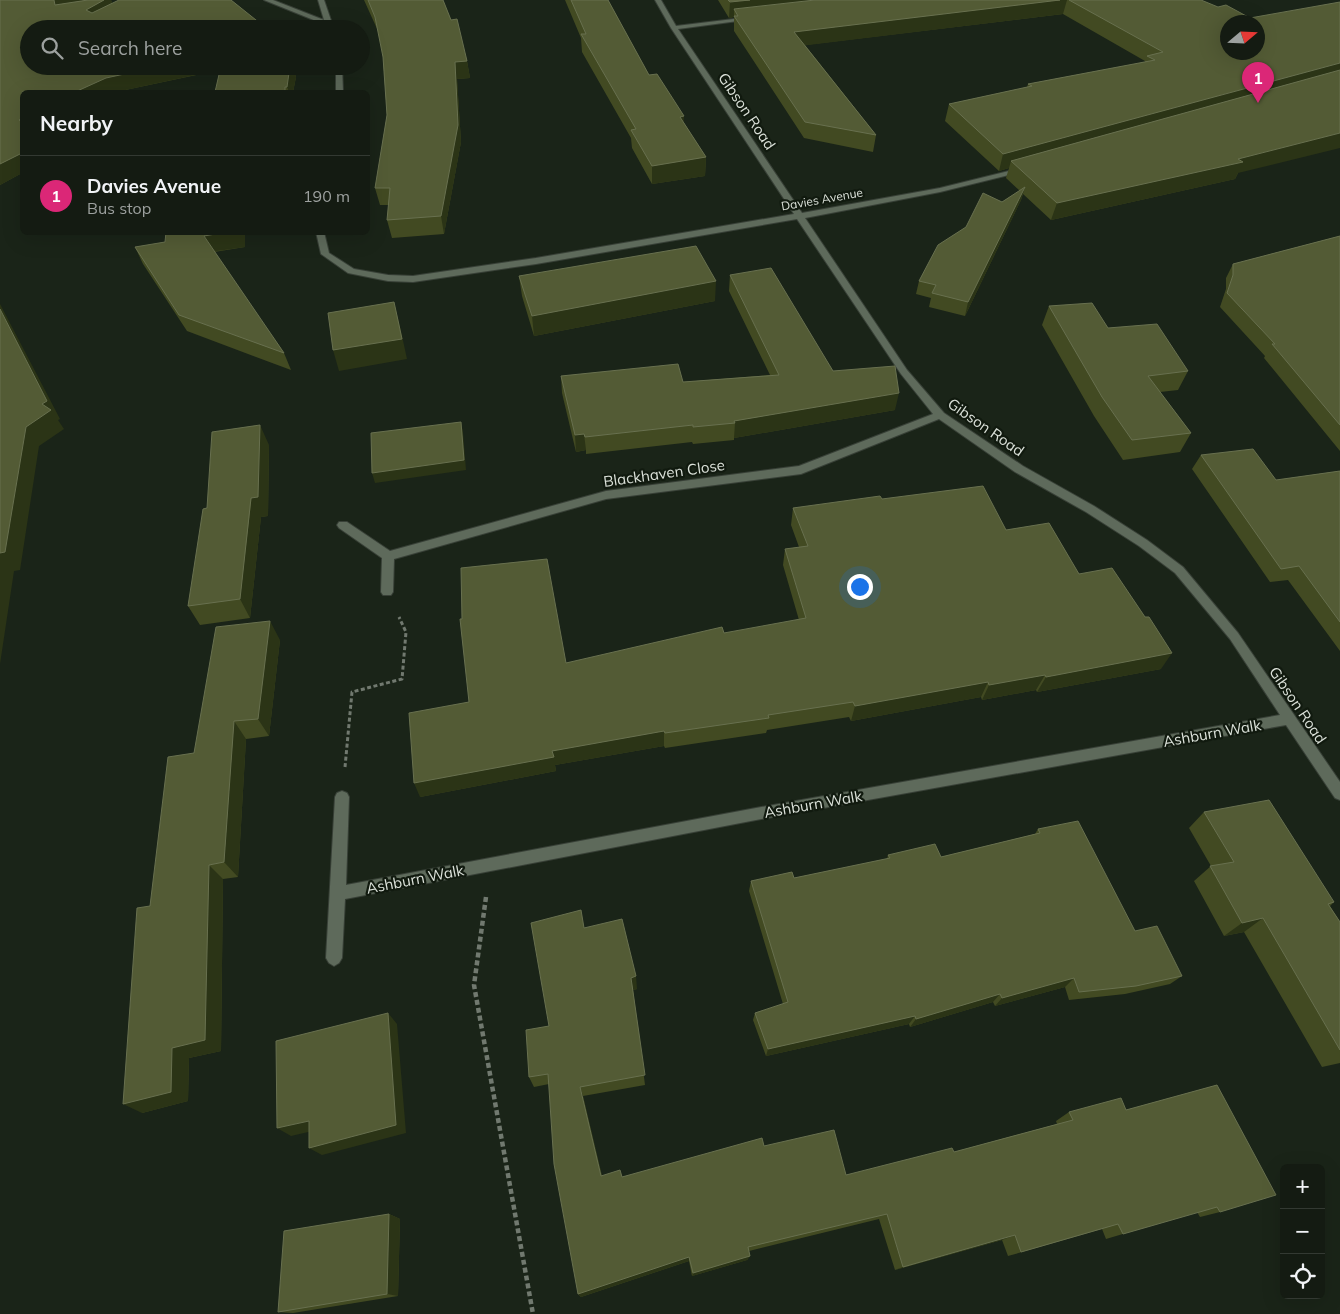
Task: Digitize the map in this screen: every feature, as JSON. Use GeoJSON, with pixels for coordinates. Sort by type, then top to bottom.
{"type":"FeatureCollection","features":[{"type":"Feature","properties":{"kind":"street"},"geometry":{"type":"LineString","coordinates":[[267,0],[315,20]]}},
{"type":"Feature","properties":{"kind":"street"},"geometry":{"type":"LineString","coordinates":[[321,0],[328,20]]}},
{"type":"Feature","properties":{"kind":"street","name":"Gibson Road"},"geometry":{"type":"LineString","coordinates":[[658,0],[674,28],[904,372],[940,415],[1019,469],[1090,509],[1144,543],[1180,570],[1234,636],[1340,794]]}},
{"type":"Feature","properties":{"kind":"street"},"geometry":{"type":"LineString","coordinates":[[674,28],[760,18]]}},
{"type":"Feature","properties":{"kind":"street"},"geometry":{"type":"LineString","coordinates":[[339,75],[340,90]]}},
{"type":"Feature","properties":{"kind":"street","name":"Davies Avenue"},"geometry":{"type":"LineString","coordinates":[[321,235],[325,254],[351,271],[388,278],[413,279],[536,261],[800,216],[940,190],[1032,167]]}},
{"type":"Feature","properties":{"kind":"street","name":"Blackhaven Close"},"geometry":{"type":"LineString","coordinates":[[388,556],[606,495],[802,470],[940,415]]}},
{"type":"Feature","properties":{"kind":"street"},"geometry":{"type":"LineString","coordinates":[[343,525],[388,556],[387,592]]}},
{"type":"Feature","properties":{"kind":"street","name":"Ashburn Walk"},"geometry":{"type":"LineString","coordinates":[[338,893],[756,814],[1288,719]]}},
{"type":"Feature","properties":{"kind":"street"},"geometry":{"type":"LineString","coordinates":[[334,958],[342,796]]}},
{"type":"Feature","properties":{"kind":"path"},"geometry":{"type":"LineString","coordinates":[[342,796],[352,692],[402,679],[406,632],[387,592]]}},
{"type":"Feature","properties":{"kind":"path"},"geometry":{"type":"LineString","coordinates":[[490,864],[474,985],[533,1314]]}},
{"type":"Feature","properties":{"kind":"building"},"geometry":{"type":"Polygon","coordinates":[[[0,0],[54,0],[55,5],[88,0],[104,0],[86,10],[92,13],[119,0],[231,0],[256,20],[20,20],[20,75],[120,75],[106,78],[79,90],[20,90],[20,154],[0,164],[0,0]]]}},
{"type":"Feature","properties":{"kind":"building"},"geometry":{"type":"Polygon","coordinates":[[[368,0],[443,0],[451,20],[457,19],[467,61],[455,62],[458,125],[441,216],[387,220],[390,188],[375,188],[387,115],[383,57],[375,17],[368,0]]]}},
{"type":"Feature","properties":{"kind":"building"},"geometry":{"type":"Polygon","coordinates":[[[571,0],[608,0],[649,75],[657,74],[684,116],[680,117],[706,157],[652,166],[631,130],[636,129],[581,34],[586,34],[571,0]]]}},
{"type":"Feature","properties":{"kind":"building"},"geometry":{"type":"Polygon","coordinates":[[[728,0],[750,0],[730,2],[728,0]]]}},
{"type":"Feature","properties":{"kind":"building"},"geometry":{"type":"Polygon","coordinates":[[[815,0],[1060,0],[794,32],[876,135],[805,122],[734,16],[738,16],[734,9],[815,0]]]}},
{"type":"Feature","properties":{"kind":"building"},"geometry":{"type":"Polygon","coordinates":[[[1069,0],[1201,0],[1218,7],[1226,5],[1244,15],[1220,15],[1220,60],[1265,60],[1265,15],[1340,2],[1340,63],[1003,154],[949,104],[1032,86],[1028,84],[1155,60],[1147,56],[1163,52],[1069,0]]]}},
{"type":"Feature","properties":{"kind":"building"},"geometry":{"type":"Polygon","coordinates":[[[1340,70],[1340,133],[1238,159],[1243,162],[1057,203],[1011,161],[1340,70]]]}},
{"type":"Feature","properties":{"kind":"building"},"geometry":{"type":"Polygon","coordinates":[[[219,75],[289,75],[285,90],[215,90],[219,75]]]}},
{"type":"Feature","properties":{"kind":"building"},"geometry":{"type":"Polygon","coordinates":[[[1025,187],[968,302],[932,293],[936,285],[919,281],[938,245],[966,227],[983,193],[1002,202],[1025,187]]]}},
{"type":"Feature","properties":{"kind":"building"},"geometry":{"type":"Polygon","coordinates":[[[166,235],[210,235],[204,236],[284,353],[179,315],[135,247],[165,242],[166,235]]]}},
{"type":"Feature","properties":{"kind":"building"},"geometry":{"type":"Polygon","coordinates":[[[1340,236],[1340,425],[1272,344],[1275,344],[1227,293],[1233,275],[1233,264],[1340,236]]]}},
{"type":"Feature","properties":{"kind":"building"},"geometry":{"type":"Polygon","coordinates":[[[696,246],[716,281],[532,316],[519,276],[696,246]]]}},
{"type":"Feature","properties":{"kind":"building"},"geometry":{"type":"Polygon","coordinates":[[[771,268],[833,371],[895,366],[899,393],[734,421],[735,423],[693,427],[693,425],[585,437],[584,434],[575,435],[561,376],[678,364],[683,382],[779,375],[730,275],[771,268]]]}},
{"type":"Feature","properties":{"kind":"building"},"geometry":{"type":"Polygon","coordinates":[[[394,302],[402,339],[333,350],[328,313],[394,302]]]}},
{"type":"Feature","properties":{"kind":"building"},"geometry":{"type":"Polygon","coordinates":[[[1092,303],[1108,328],[1157,324],[1188,371],[1148,376],[1191,433],[1132,440],[1102,397],[1049,306],[1092,303]]]}},
{"type":"Feature","properties":{"kind":"building"},"geometry":{"type":"Polygon","coordinates":[[[0,309],[47,401],[42,404],[51,410],[26,427],[5,552],[0,553],[0,309]]]}},
{"type":"Feature","properties":{"kind":"building"},"geometry":{"type":"Polygon","coordinates":[[[461,422],[464,460],[372,473],[371,433],[461,422]]]}},
{"type":"Feature","properties":{"kind":"building"},"geometry":{"type":"Polygon","coordinates":[[[260,425],[258,497],[251,498],[240,599],[188,606],[203,509],[207,508],[212,432],[260,425]]]}},
{"type":"Feature","properties":{"kind":"building"},"geometry":{"type":"Polygon","coordinates":[[[1253,449],[1276,480],[1340,471],[1340,622],[1299,566],[1281,569],[1201,455],[1253,449]]]}},
{"type":"Feature","properties":{"kind":"building"},"geometry":{"type":"Polygon","coordinates":[[[983,486],[1006,530],[1049,523],[1079,574],[1112,568],[1145,617],[1149,617],[1172,653],[1046,677],[1045,675],[989,685],[988,682],[855,706],[853,702],[768,715],[769,718],[665,733],[664,731],[552,751],[554,757],[414,783],[409,713],[469,702],[460,619],[462,619],[461,568],[547,559],[566,663],[722,627],[724,633],[806,618],[785,549],[808,546],[793,508],[880,496],[882,499],[983,486]]]}},
{"type":"Feature","properties":{"kind":"building"},"geometry":{"type":"Polygon","coordinates":[[[270,621],[258,719],[234,721],[224,862],[209,865],[205,1040],[172,1048],[171,1092],[123,1104],[137,908],[150,906],[168,757],[194,753],[216,627],[270,621]]]}},
{"type":"Feature","properties":{"kind":"building"},"geometry":{"type":"Polygon","coordinates":[[[1269,800],[1334,902],[1328,904],[1340,922],[1340,1050],[1263,918],[1242,923],[1210,866],[1234,862],[1204,812],[1269,800]]]}},
{"type":"Feature","properties":{"kind":"building"},"geometry":{"type":"Polygon","coordinates":[[[1078,821],[1135,931],[1157,926],[1182,976],[1136,986],[1079,992],[1074,978],[1002,998],[1000,994],[916,1019],[915,1016],[768,1049],[755,1013],[788,1002],[751,881],[792,872],[794,878],[890,858],[888,855],[935,844],[941,857],[1040,833],[1038,829],[1078,821]]]}},
{"type":"Feature","properties":{"kind":"building"},"geometry":{"type":"Polygon","coordinates":[[[581,910],[584,928],[622,919],[636,976],[631,978],[645,1075],[580,1087],[601,1176],[620,1170],[622,1177],[762,1138],[764,1146],[834,1130],[846,1175],[952,1148],[954,1152],[1073,1120],[1069,1112],[1121,1098],[1126,1110],[1217,1085],[1276,1195],[1220,1212],[1217,1207],[1123,1234],[1118,1224],[1021,1252],[1015,1235],[903,1267],[887,1214],[748,1247],[750,1256],[693,1273],[689,1257],[578,1294],[554,1164],[548,1074],[529,1077],[526,1030],[549,1026],[531,923],[581,910]]]}},
{"type":"Feature","properties":{"kind":"building"},"geometry":{"type":"Polygon","coordinates":[[[388,1013],[396,1125],[309,1148],[309,1121],[277,1128],[276,1041],[388,1013]]]}},
{"type":"Feature","properties":{"kind":"building"},"geometry":{"type":"Polygon","coordinates":[[[389,1214],[387,1294],[278,1312],[284,1231],[389,1214]]]}},
{"type":"Feature","properties":{"kind":"place","name":"Davies Avenue"},"geometry":{"type":"Point","coordinates":[1258,103]}}]}
